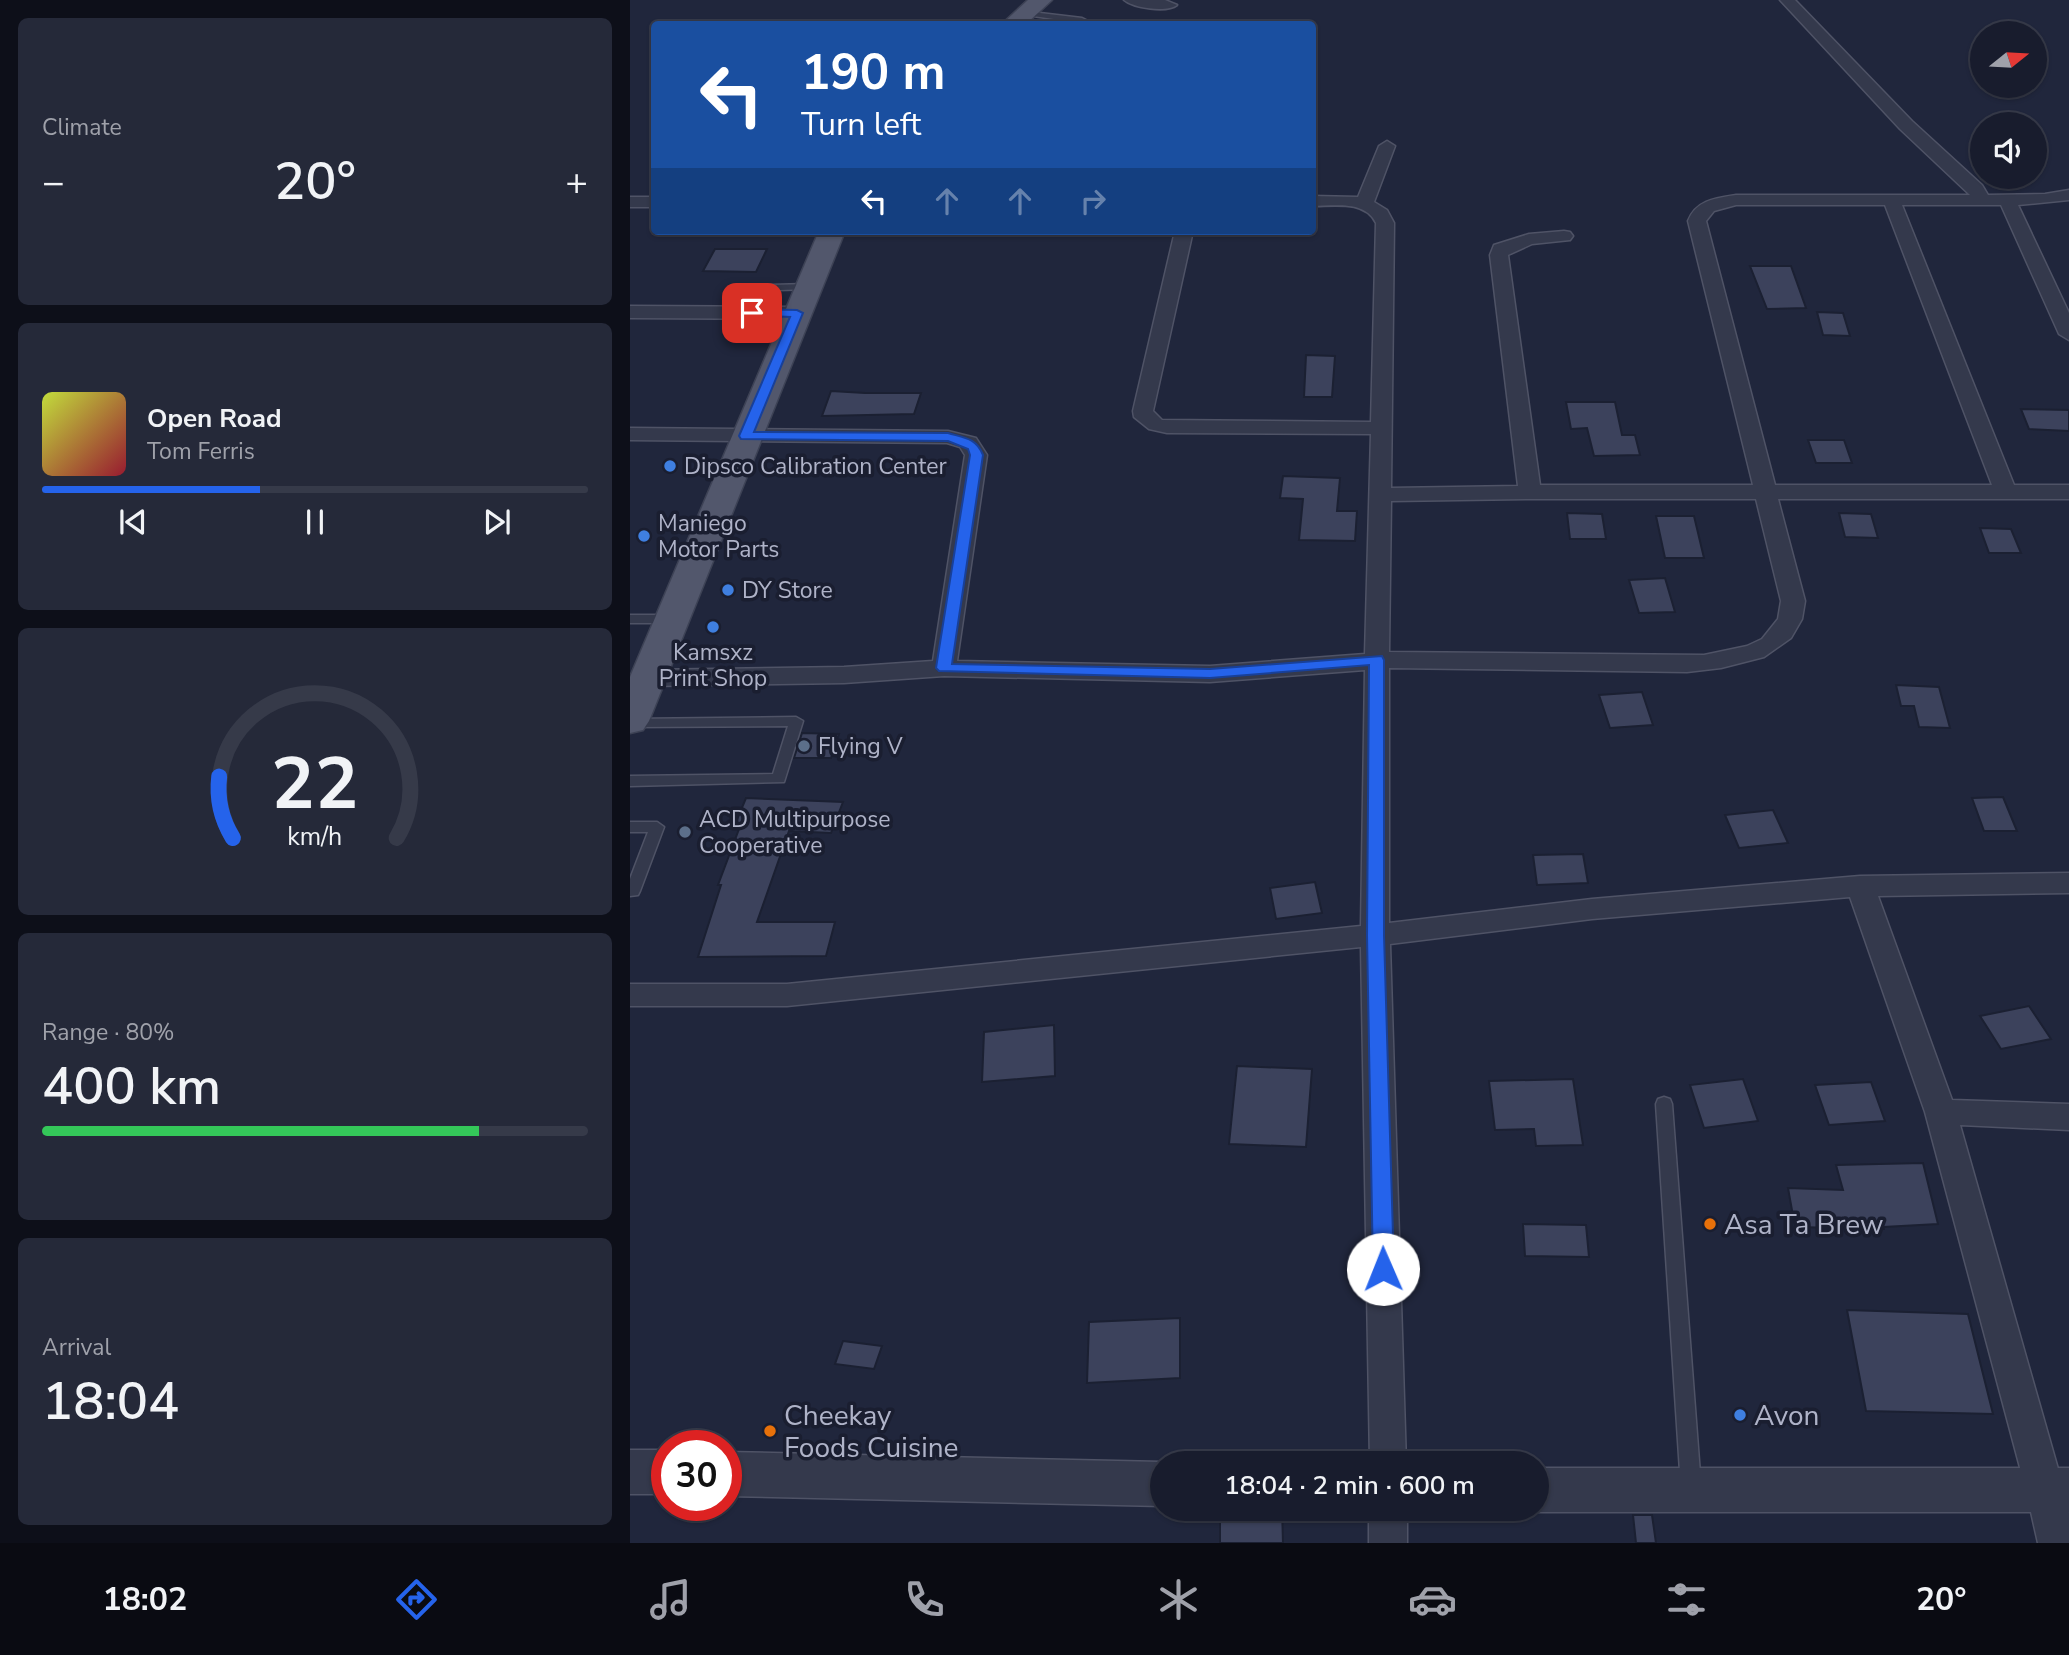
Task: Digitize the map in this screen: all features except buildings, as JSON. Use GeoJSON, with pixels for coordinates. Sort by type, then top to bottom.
{"type":"FeatureCollection","features":[{"type":"Feature","properties":{"kind":"main road"},"geometry":{"type":"LineString","coordinates":[[630,722],[639,678],[671,619],[830,235]]}},
{"type":"Feature","properties":{"kind":"street"},"geometry":{"type":"LineString","coordinates":[[1131,0],[1170,5]]}},
{"type":"Feature","properties":{"kind":"street"},"geometry":{"type":"LineString","coordinates":[[1787,0],[1906,125],[1976,189],[1982,200]]}},
{"type":"Feature","properties":{"kind":"street"},"geometry":{"type":"LineString","coordinates":[[1364,204],[1387,146]]}},
{"type":"Feature","properties":{"kind":"street"},"geometry":{"type":"LineString","coordinates":[[639,678],[844,675],[944,668],[1210,674],[1377,660],[1687,664],[1723,661],[1760,651],[1781,636],[1793,615],[1793,601],[1697,220],[1699,214],[1708,206],[1736,200],[2045,200],[2069,195]]}},
{"type":"Feature","properties":{"kind":"street"},"geometry":{"type":"LineString","coordinates":[[1892,199],[2006,492]]}},
{"type":"Feature","properties":{"kind":"street"},"geometry":{"type":"LineString","coordinates":[[2007,200],[2069,334]]}},
{"type":"Feature","properties":{"kind":"street"},"geometry":{"type":"LineString","coordinates":[[1316,201],[1364,204],[1378,210],[1385,223],[1379,495],[1375,935],[1388,1451]]}},
{"type":"Feature","properties":{"kind":"street"},"geometry":{"type":"LineString","coordinates":[[630,202],[651,202]]}},
{"type":"Feature","properties":{"kind":"street"},"geometry":{"type":"LineString","coordinates":[[1183,235],[1143,411],[1144,417],[1156,425],[1167,427],[1382,428]]}},
{"type":"Feature","properties":{"kind":"street"},"geometry":{"type":"LineString","coordinates":[[1530,492],[1499,255],[1501,249],[1518,242],[1564,236]]}},
{"type":"Feature","properties":{"kind":"street"},"geometry":{"type":"LineString","coordinates":[[630,312],[729,313],[802,300]]}},
{"type":"Feature","properties":{"kind":"street"},"geometry":{"type":"LineString","coordinates":[[630,434],[948,437],[968,443],[974,448],[976,455],[944,668]]}},
{"type":"Feature","properties":{"kind":"street"},"geometry":{"type":"LineString","coordinates":[[1379,495],[1530,492],[2069,492]]}},
{"type":"Feature","properties":{"kind":"street"},"geometry":{"type":"LineString","coordinates":[[630,995],[787,995],[1375,935],[1592,909],[1860,886],[2069,883]]}},
{"type":"Feature","properties":{"kind":"street"},"geometry":{"type":"LineString","coordinates":[[1860,886],[1941,1112],[2057,1490],[2057,1543]]}},
{"type":"Feature","properties":{"kind":"street"},"geometry":{"type":"LineString","coordinates":[[1941,1112],[2069,1117]]}},
{"type":"Feature","properties":{"kind":"street"},"geometry":{"type":"LineString","coordinates":[[630,1472],[651,1472]]}},
{"type":"Feature","properties":{"kind":"street"},"geometry":{"type":"LineString","coordinates":[[742,1474],[1150,1484]]}},
{"type":"Feature","properties":{"kind":"street"},"geometry":{"type":"LineString","coordinates":[[1549,1490],[2057,1490]]}},
{"type":"Feature","properties":{"kind":"street"},"geometry":{"type":"LineString","coordinates":[[1388,1521],[1388,1543]]}},
{"type":"Feature","properties":{"kind":"lane"},"geometry":{"type":"LineString","coordinates":[[1027,13],[1081,21]]}},
{"type":"Feature","properties":{"kind":"lane"},"geometry":{"type":"LineString","coordinates":[[729,313],[739,288],[802,300]]}},
{"type":"Feature","properties":{"kind":"lane"},"geometry":{"type":"LineString","coordinates":[[630,619],[671,619]]}},
{"type":"Feature","properties":{"kind":"lane"},"geometry":{"type":"LineString","coordinates":[[630,722],[796,721],[779,779],[630,781]]}},
{"type":"Feature","properties":{"kind":"lane"},"geometry":{"type":"LineString","coordinates":[[630,827],[657,827],[633,891],[630,891]]}},
{"type":"Feature","properties":{"kind":"lane"},"geometry":{"type":"LineString","coordinates":[[1664,1104],[1692,1490]]}},
{"type":"Feature","properties":{"kind":"place","name":"Dipsco Calibration Center"},"geometry":{"type":"Point","coordinates":[670,466]}},
{"type":"Feature","properties":{"kind":"place","name":"Maniego Motor Parts"},"geometry":{"type":"Point","coordinates":[644,536]}},
{"type":"Feature","properties":{"kind":"place","name":"DY Store"},"geometry":{"type":"Point","coordinates":[728,590]}},
{"type":"Feature","properties":{"kind":"place","name":"Kamsxz Print Shop"},"geometry":{"type":"Point","coordinates":[713,627]}},
{"type":"Feature","properties":{"kind":"place","name":"Flying V"},"geometry":{"type":"Point","coordinates":[804,746]}},
{"type":"Feature","properties":{"kind":"place","name":"ACD Multipurpose Cooperative"},"geometry":{"type":"Point","coordinates":[685,832]}},
{"type":"Feature","properties":{"kind":"place","name":"Asa Ta Brew"},"geometry":{"type":"Point","coordinates":[1710,1224]}},
{"type":"Feature","properties":{"kind":"place","name":"Avon"},"geometry":{"type":"Point","coordinates":[1740,1415]}},
{"type":"Feature","properties":{"kind":"place","name":"Cheekay Foods Cuisine"},"geometry":{"type":"Point","coordinates":[770,1431]}},
{"type":"Feature","properties":{"kind":"route"},"geometry":{"type":"LineString","coordinates":[[752,313],[797,313],[746,436],[948,437],[959,439],[974,448],[976,455],[944,668],[1210,674],[1377,660],[1375,935],[1383,1269]]}}]}
